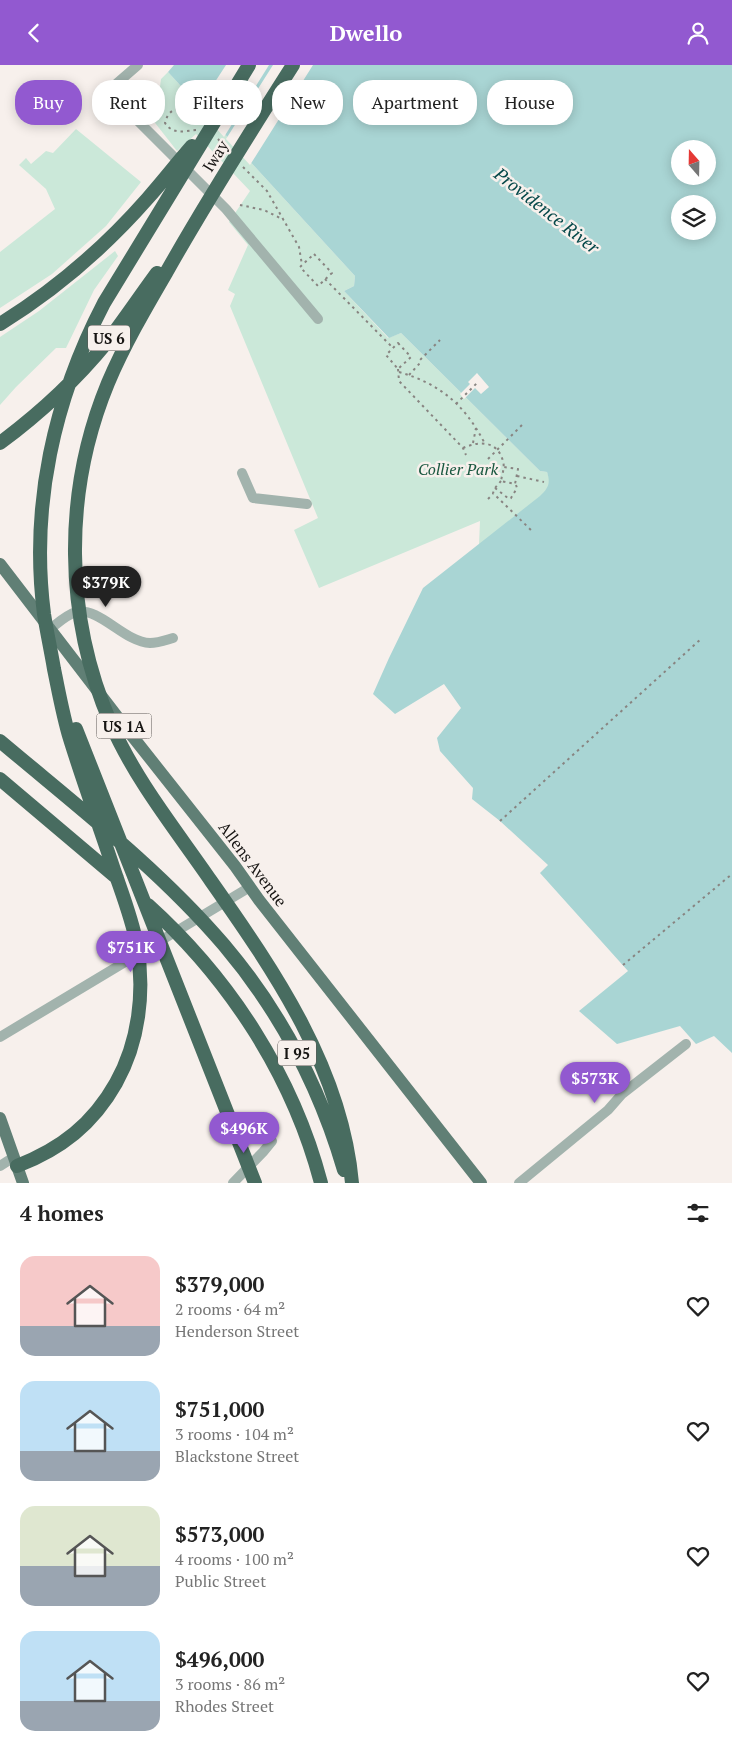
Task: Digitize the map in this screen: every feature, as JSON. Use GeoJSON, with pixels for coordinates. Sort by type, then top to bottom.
{"type":"FeatureCollection","features":[{"type":"Feature","properties":{"kind":"highway","name":"Iway"},"geometry":{"type":"LineString","coordinates":[[239,80],[249,65]]}},
{"type":"Feature","properties":{"kind":"highway","name":"Iway"},"geometry":{"type":"LineString","coordinates":[[198,215],[293,65]]}},
{"type":"Feature","properties":{"kind":"highway"},"geometry":{"type":"LineString","coordinates":[[0,324],[40,297],[75,269],[122,225],[210,125]]}},
{"type":"Feature","properties":{"kind":"highway"},"geometry":{"type":"LineString","coordinates":[[16,1162],[48,1153],[66,1141],[87,1123],[103,1103],[125,1065],[134,1037],[140,996],[139,957],[127,910],[69,737],[58,691],[44,615],[40,544],[42,508],[52,440],[67,387],[79,355],[113,287],[211,125]]}},
{"type":"Feature","properties":{"kind":"highway"},"geometry":{"type":"LineString","coordinates":[[198,215],[121,353],[106,386],[94,420],[78,491],[75,546],[80,619],[92,671],[118,739],[145,786],[252,939],[284,989],[302,1022],[338,1109],[351,1166],[352,1183]]}},
{"type":"Feature","properties":{"kind":"highway","name":"US 6"},"geometry":{"type":"LineString","coordinates":[[0,443],[56,396],[100,350],[198,215]]}},
{"type":"Feature","properties":{"kind":"highway"},"geometry":{"type":"LineString","coordinates":[[54,669],[69,713],[255,1183]]}},
{"type":"Feature","properties":{"kind":"highway","name":"I 95"},"geometry":{"type":"LineString","coordinates":[[1,742],[137,857],[218,938],[257,988],[312,1082],[326,1116],[347,1183]]}},
{"type":"Feature","properties":{"kind":"highway","name":"I 95"},"geometry":{"type":"LineString","coordinates":[[0,779],[154,911],[194,952],[236,1003],[272,1060],[301,1123],[320,1183]]}},
{"type":"Feature","properties":{"kind":"main road","name":"Allens Avenue"},"geometry":{"type":"LineString","coordinates":[[0,564],[481,1183]]}},
{"type":"Feature","properties":{"kind":"main road"},"geometry":{"type":"LineString","coordinates":[[0,1118],[23,1183]]}},
{"type":"Feature","properties":{"kind":"street"},"geometry":{"type":"LineString","coordinates":[[138,65],[108,91],[226,209],[318,319]]}},
{"type":"Feature","properties":{"kind":"street"},"geometry":{"type":"LineString","coordinates":[[242,473],[253,499],[307,504]]}},
{"type":"Feature","properties":{"kind":"street"},"geometry":{"type":"LineString","coordinates":[[50,629],[71,614],[81,612],[96,616],[131,639],[151,643],[173,638]]}},
{"type":"Feature","properties":{"kind":"street"},"geometry":{"type":"LineString","coordinates":[[0,1037],[250,887]]}},
{"type":"Feature","properties":{"kind":"street"},"geometry":{"type":"LineString","coordinates":[[519,1183],[608,1110],[622,1094],[686,1044]]}},
{"type":"Feature","properties":{"kind":"street"},"geometry":{"type":"LineString","coordinates":[[233,1183],[272,1141]]}},
{"type":"Feature","properties":{"kind":"street"},"geometry":{"type":"LineString","coordinates":[[0,1165],[16,1162]]}},
{"type":"Feature","properties":{"kind":"path"},"geometry":{"type":"LineString","coordinates":[[240,205],[264,210],[284,220]]}},
{"type":"Feature","properties":{"kind":"path"},"geometry":{"type":"LineString","coordinates":[[314,254],[332,273],[325,279],[318,286],[300,267],[314,254]]}},
{"type":"Feature","properties":{"kind":"path"},"geometry":{"type":"LineString","coordinates":[[325,279],[394,348]]}},
{"type":"Feature","properties":{"kind":"path"},"geometry":{"type":"LineString","coordinates":[[409,375],[420,363],[420,360],[440,340]]}},
{"type":"Feature","properties":{"kind":"path"},"geometry":{"type":"LineString","coordinates":[[466,455],[463,448],[399,381],[399,370],[411,357],[398,343],[386,355],[399,370],[432,384],[444,393],[476,428],[484,442],[497,450],[503,460],[504,467],[501,481],[494,488],[493,494],[488,499]]}},
{"type":"Feature","properties":{"kind":"path"},"geometry":{"type":"LineString","coordinates":[[456,404],[478,382]]}},
{"type":"Feature","properties":{"kind":"path"},"geometry":{"type":"LineString","coordinates":[[488,459],[523,423]]}},
{"type":"Feature","properties":{"kind":"path"},"geometry":{"type":"LineString","coordinates":[[473,443],[476,428]]}},
{"type":"Feature","properties":{"kind":"path"},"geometry":{"type":"LineString","coordinates":[[463,448],[473,443],[484,442]]}},
{"type":"Feature","properties":{"kind":"path"},"geometry":{"type":"LineString","coordinates":[[494,488],[509,499],[516,488],[518,469],[504,467]]}},
{"type":"Feature","properties":{"kind":"path"},"geometry":{"type":"LineString","coordinates":[[517,476],[544,482]]}},
{"type":"Feature","properties":{"kind":"path"},"geometry":{"type":"LineString","coordinates":[[501,481],[516,484]]}},
{"type":"Feature","properties":{"kind":"path"},"geometry":{"type":"LineString","coordinates":[[493,494],[532,531]]}},
{"type":"Feature","properties":{"kind":"path"},"geometry":{"type":"LineString","coordinates":[[500,821],[702,638]]}},
{"type":"Feature","properties":{"kind":"path"},"geometry":{"type":"LineString","coordinates":[[623,965],[732,874]]}},
{"type":"Feature","properties":{"kind":"green space","name":"Collier Park"},"geometry":{"type":"Polygon","coordinates":[[[168,72],[175,80],[175,125],[217,125],[355,276],[354,286],[344,291],[388,338],[401,333],[540,471],[547,472],[550,483],[549,487],[528,508],[479,545],[480,521],[319,588],[294,530],[318,518],[230,306],[235,294],[228,290],[248,245],[229,222],[250,191],[196,134],[177,151],[157,125],[165,125],[165,80],[161,79],[168,72]]]}},
{"type":"Feature","properties":{"kind":"green space"},"geometry":{"type":"Polygon","coordinates":[[[76,129],[141,182],[106,226],[52,274],[0,308],[0,252],[55,209],[46,189],[19,165],[26,158],[31,164],[46,151],[53,153],[76,129]]]}},
{"type":"Feature","properties":{"kind":"green space"},"geometry":{"type":"Polygon","coordinates":[[[115,251],[118,256],[94,290],[66,348],[56,348],[0,405],[0,337],[39,311],[115,251]]]}},
{"type":"Feature","properties":{"kind":"water","name":"Providence River"},"geometry":{"type":"Polygon","coordinates":[[[174,65],[732,65],[732,1053],[714,1036],[696,1044],[680,1026],[617,1044],[579,1011],[628,971],[540,873],[548,865],[500,821],[472,799],[473,788],[440,751],[437,738],[461,708],[444,684],[395,714],[373,694],[423,588],[540,496],[548,485],[547,472],[540,471],[401,333],[389,338],[344,291],[354,286],[355,276],[217,125],[262,125],[262,80],[175,80],[168,72],[174,65]]]}},
{"type":"Feature","properties":{"kind":"pier"},"geometry":{"type":"Polygon","coordinates":[[[226,65],[269,65],[260,80],[216,80],[226,65]]]}},
{"type":"Feature","properties":{"kind":"pier"},"geometry":{"type":"Polygon","coordinates":[[[273,65],[313,65],[304,80],[272,80],[272,125],[275,125],[250,165],[226,139],[235,125],[262,125],[262,82],[273,65]]]}},
{"type":"Feature","properties":{"kind":"pier"},"geometry":{"type":"Polygon","coordinates":[[[213,125],[232,125],[224,137],[213,125]]]}},
{"type":"Feature","properties":{"kind":"pier"},"geometry":{"type":"Polygon","coordinates":[[[477,373],[489,387],[481,394],[475,388],[464,399],[460,394],[477,373]]]}}]}
